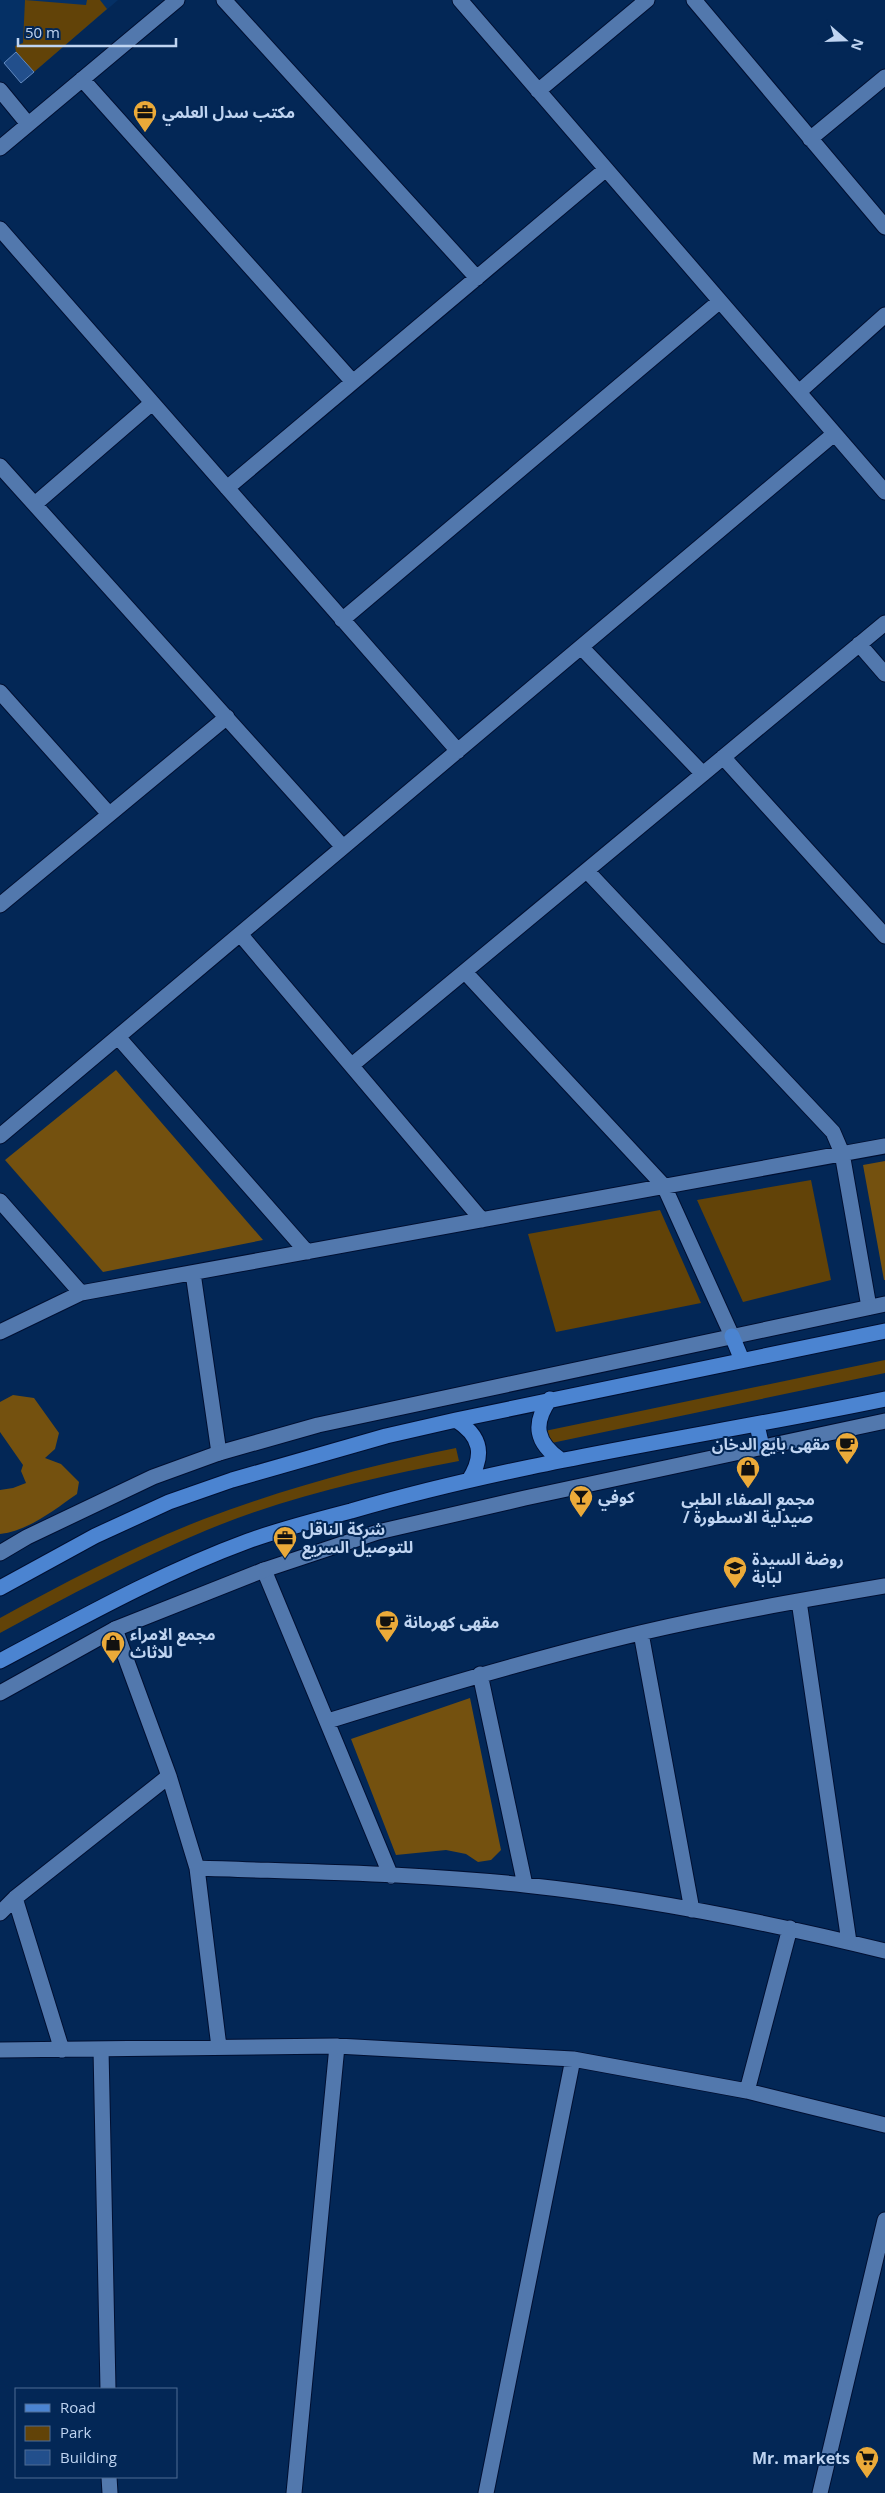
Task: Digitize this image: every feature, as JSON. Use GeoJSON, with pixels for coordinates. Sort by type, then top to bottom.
{"type":"FeatureCollection","features":[{"type":"Feature","properties":{"kind":"main road"},"geometry":{"type":"LineString","coordinates":[[0,1588],[95,1536],[169,1502],[232,1480],[359,1444],[456,1420],[885,1331]]}},
{"type":"Feature","properties":{"kind":"main road"},"geometry":{"type":"LineString","coordinates":[[732,1336],[742,1360]]}},
{"type":"Feature","properties":{"kind":"main road"},"geometry":{"type":"LineString","coordinates":[[550,1399],[541,1411],[538,1425],[541,1440],[549,1452],[561,1460]]}},
{"type":"Feature","properties":{"kind":"main road"},"geometry":{"type":"LineString","coordinates":[[0,1661],[172,1572],[248,1541],[384,1501],[468,1480],[561,1460],[757,1425],[885,1399]]}},
{"type":"Feature","properties":{"kind":"main road"},"geometry":{"type":"LineString","coordinates":[[456,1420],[468,1428],[476,1440],[479,1453],[477,1468],[468,1480]]}},
{"type":"Feature","properties":{"kind":"main road"},"geometry":{"type":"LineString","coordinates":[[757,1425],[762,1447]]}},
{"type":"Feature","properties":{"kind":"street"},"geometry":{"type":"LineString","coordinates":[[0,148],[177,0]]}},
{"type":"Feature","properties":{"kind":"street"},"geometry":{"type":"LineString","coordinates":[[224,0],[477,278]]}},
{"type":"Feature","properties":{"kind":"street"},"geometry":{"type":"LineString","coordinates":[[460,0],[885,492]]}},
{"type":"Feature","properties":{"kind":"street"},"geometry":{"type":"LineString","coordinates":[[538,90],[647,0]]}},
{"type":"Feature","properties":{"kind":"street"},"geometry":{"type":"LineString","coordinates":[[694,0],[885,228]]}},
{"type":"Feature","properties":{"kind":"street"},"geometry":{"type":"LineString","coordinates":[[810,139],[885,77]]}},
{"type":"Feature","properties":{"kind":"street"},"geometry":{"type":"LineString","coordinates":[[82,79],[353,382]]}},
{"type":"Feature","properties":{"kind":"street"},"geometry":{"type":"LineString","coordinates":[[0,90],[28,124]]}},
{"type":"Feature","properties":{"kind":"street"},"geometry":{"type":"LineString","coordinates":[[227,488],[606,169]]}},
{"type":"Feature","properties":{"kind":"street"},"geometry":{"type":"LineString","coordinates":[[0,229],[458,751]]}},
{"type":"Feature","properties":{"kind":"street"},"geometry":{"type":"LineString","coordinates":[[342,620],[720,301]]}},
{"type":"Feature","properties":{"kind":"street"},"geometry":{"type":"LineString","coordinates":[[799,392],[885,315]]}},
{"type":"Feature","properties":{"kind":"street"},"geometry":{"type":"LineString","coordinates":[[35,504],[152,403]]}},
{"type":"Feature","properties":{"kind":"street"},"geometry":{"type":"LineString","coordinates":[[0,1136],[834,434]]}},
{"type":"Feature","properties":{"kind":"street"},"geometry":{"type":"LineString","coordinates":[[0,466],[343,847]]}},
{"type":"Feature","properties":{"kind":"street"},"geometry":{"type":"LineString","coordinates":[[352,1066],[885,623]]}},
{"type":"Feature","properties":{"kind":"street"},"geometry":{"type":"LineString","coordinates":[[859,644],[885,674]]}},
{"type":"Feature","properties":{"kind":"street"},"geometry":{"type":"LineString","coordinates":[[581,647],[703,774]]}},
{"type":"Feature","properties":{"kind":"street"},"geometry":{"type":"LineString","coordinates":[[0,692],[109,814]]}},
{"type":"Feature","properties":{"kind":"street"},"geometry":{"type":"LineString","coordinates":[[0,905],[226,717]]}},
{"type":"Feature","properties":{"kind":"street"},"geometry":{"type":"LineString","coordinates":[[723,757],[885,936]]}},
{"type":"Feature","properties":{"kind":"street"},"geometry":{"type":"LineString","coordinates":[[587,870],[826,1123],[838,1142],[841,1154],[869,1307]]}},
{"type":"Feature","properties":{"kind":"street"},"geometry":{"type":"LineString","coordinates":[[240,934],[482,1220]]}},
{"type":"Feature","properties":{"kind":"street"},"geometry":{"type":"LineString","coordinates":[[465,972],[664,1186],[732,1336]]}},
{"type":"Feature","properties":{"kind":"street"},"geometry":{"type":"LineString","coordinates":[[118,1037],[307,1252]]}},
{"type":"Feature","properties":{"kind":"street"},"geometry":{"type":"LineString","coordinates":[[0,1332],[81,1293],[885,1146]]}},
{"type":"Feature","properties":{"kind":"street"},"geometry":{"type":"LineString","coordinates":[[0,1201],[81,1293]]}},
{"type":"Feature","properties":{"kind":"street"},"geometry":{"type":"LineString","coordinates":[[193,1273],[219,1453]]}},
{"type":"Feature","properties":{"kind":"street"},"geometry":{"type":"LineString","coordinates":[[0,1553],[27,1536],[153,1477],[219,1453],[318,1425],[885,1304]]}},
{"type":"Feature","properties":{"kind":"street"},"geometry":{"type":"LineString","coordinates":[[0,1693],[115,1629],[264,1570],[378,1532],[885,1421]]}},
{"type":"Feature","properties":{"kind":"street"},"geometry":{"type":"LineString","coordinates":[[264,1570],[391,1876]]}},
{"type":"Feature","properties":{"kind":"street"},"geometry":{"type":"LineString","coordinates":[[328,1721],[480,1674],[641,1633],[799,1601],[885,1586]]}},
{"type":"Feature","properties":{"kind":"street"},"geometry":{"type":"LineString","coordinates":[[799,1601],[849,1942]]}},
{"type":"Feature","properties":{"kind":"street"},"geometry":{"type":"LineString","coordinates":[[115,1629],[169,1776],[197,1868],[219,2047]]}},
{"type":"Feature","properties":{"kind":"street"},"geometry":{"type":"LineString","coordinates":[[641,1633],[692,1910]]}},
{"type":"Feature","properties":{"kind":"street"},"geometry":{"type":"LineString","coordinates":[[480,1674],[525,1885]]}},
{"type":"Feature","properties":{"kind":"street"},"geometry":{"type":"LineString","coordinates":[[0,1912],[15,1898],[169,1776]]}},
{"type":"Feature","properties":{"kind":"street"},"geometry":{"type":"LineString","coordinates":[[197,1868],[391,1876],[525,1885],[692,1910],[790,1928],[885,1951]]}},
{"type":"Feature","properties":{"kind":"street"},"geometry":{"type":"LineString","coordinates":[[15,1898],[62,2050]]}},
{"type":"Feature","properties":{"kind":"street"},"geometry":{"type":"LineString","coordinates":[[747,2091],[790,1928]]}},
{"type":"Feature","properties":{"kind":"street"},"geometry":{"type":"LineString","coordinates":[[294,2493],[337,2046]]}},
{"type":"Feature","properties":{"kind":"street"},"geometry":{"type":"LineString","coordinates":[[0,2050],[337,2046],[573,2059],[747,2091],[885,2125]]}},
{"type":"Feature","properties":{"kind":"street"},"geometry":{"type":"LineString","coordinates":[[101,2049],[108,2388]]}},
{"type":"Feature","properties":{"kind":"street"},"geometry":{"type":"LineString","coordinates":[[486,2493],[573,2059]]}},
{"type":"Feature","properties":{"kind":"street"},"geometry":{"type":"LineString","coordinates":[[820,2493],[885,2220]]}},
{"type":"Feature","properties":{"kind":"street"},"geometry":{"type":"LineString","coordinates":[[110,2478],[110,2493]]}},
{"type":"Feature","properties":{"kind":"shaded area"},"geometry":{"type":"Polygon","coordinates":[[[0,0],[118,0],[21,83],[0,59],[0,0]]]}},
{"type":"Feature","properties":{"kind":"shaded area"},"geometry":{"type":"Polygon","coordinates":[[[116,1070],[263,1240],[103,1272],[5,1160],[116,1070]]]}},
{"type":"Feature","properties":{"kind":"shaded area"},"geometry":{"type":"Polygon","coordinates":[[[885,1161],[885,1280],[884,1280],[863,1165],[885,1161]]]}},
{"type":"Feature","properties":{"kind":"shaded area"},"geometry":{"type":"Polygon","coordinates":[[[13,1395],[34,1398],[59,1433],[55,1449],[45,1458],[61,1464],[79,1482],[77,1494],[50,1513],[21,1529],[0,1534],[0,1490],[26,1483],[21,1471],[23,1465],[0,1432],[0,1402],[13,1395]]]}},
{"type":"Feature","properties":{"kind":"shaded area"},"geometry":{"type":"Polygon","coordinates":[[[470,1698],[501,1850],[491,1860],[478,1862],[466,1854],[446,1850],[396,1855],[351,1739],[470,1698]]]}},
{"type":"Feature","properties":{"kind":"green space"},"geometry":{"type":"Polygon","coordinates":[[[25,0],[86,5],[87,0],[100,0],[107,9],[34,72],[16,52],[15,46],[23,43],[25,0]]]}},
{"type":"Feature","properties":{"kind":"green space"},"geometry":{"type":"Polygon","coordinates":[[[811,1180],[831,1280],[743,1302],[697,1200],[811,1180]]]}},
{"type":"Feature","properties":{"kind":"green space"},"geometry":{"type":"Polygon","coordinates":[[[660,1210],[701,1303],[556,1332],[528,1234],[660,1210]]]}},
{"type":"Feature","properties":{"kind":"green space"},"geometry":{"type":"Polygon","coordinates":[[[885,1360],[885,1373],[542,1445],[540,1432],[885,1360]]]}},
{"type":"Feature","properties":{"kind":"green space"},"geometry":{"type":"Polygon","coordinates":[[[456,1448],[459,1461],[331,1489],[237,1518],[207,1530],[128,1566],[0,1633],[0,1618],[100,1565],[204,1519],[297,1487],[392,1462],[456,1448]]]}},
{"type":"Feature","properties":{"kind":"building"},"geometry":{"type":"Polygon","coordinates":[[[16,52],[34,72],[21,83],[4,63],[16,52]]]}},
{"type":"Feature","properties":{"kind":"place","name":"مكتب سدل العلمي"},"geometry":{"type":"Point","coordinates":[145,133]}},
{"type":"Feature","properties":{"kind":"place","name":"مقهى بايع الدخان"},"geometry":{"type":"Point","coordinates":[847,1465]}},
{"type":"Feature","properties":{"kind":"place","name":"مجمع الصفاء الطبي / صيدلية الاسطورة"},"geometry":{"type":"Point","coordinates":[748,1489]}},
{"type":"Feature","properties":{"kind":"place","name":"كوفي"},"geometry":{"type":"Point","coordinates":[581,1518]}},
{"type":"Feature","properties":{"kind":"place","name":"شركة الناقل للتوصيل السريع"},"geometry":{"type":"Point","coordinates":[285,1559]}},
{"type":"Feature","properties":{"kind":"place","name":"روضة السيدة لبابة"},"geometry":{"type":"Point","coordinates":[735,1589]}},
{"type":"Feature","properties":{"kind":"place","name":"مقهى كهرمانة"},"geometry":{"type":"Point","coordinates":[387,1643]}},
{"type":"Feature","properties":{"kind":"place","name":"مجمع الامراء للاثاث"},"geometry":{"type":"Point","coordinates":[113,1664]}},
{"type":"Feature","properties":{"kind":"place","name":"Mr. markets"},"geometry":{"type":"Point","coordinates":[867,2479]}}]}
